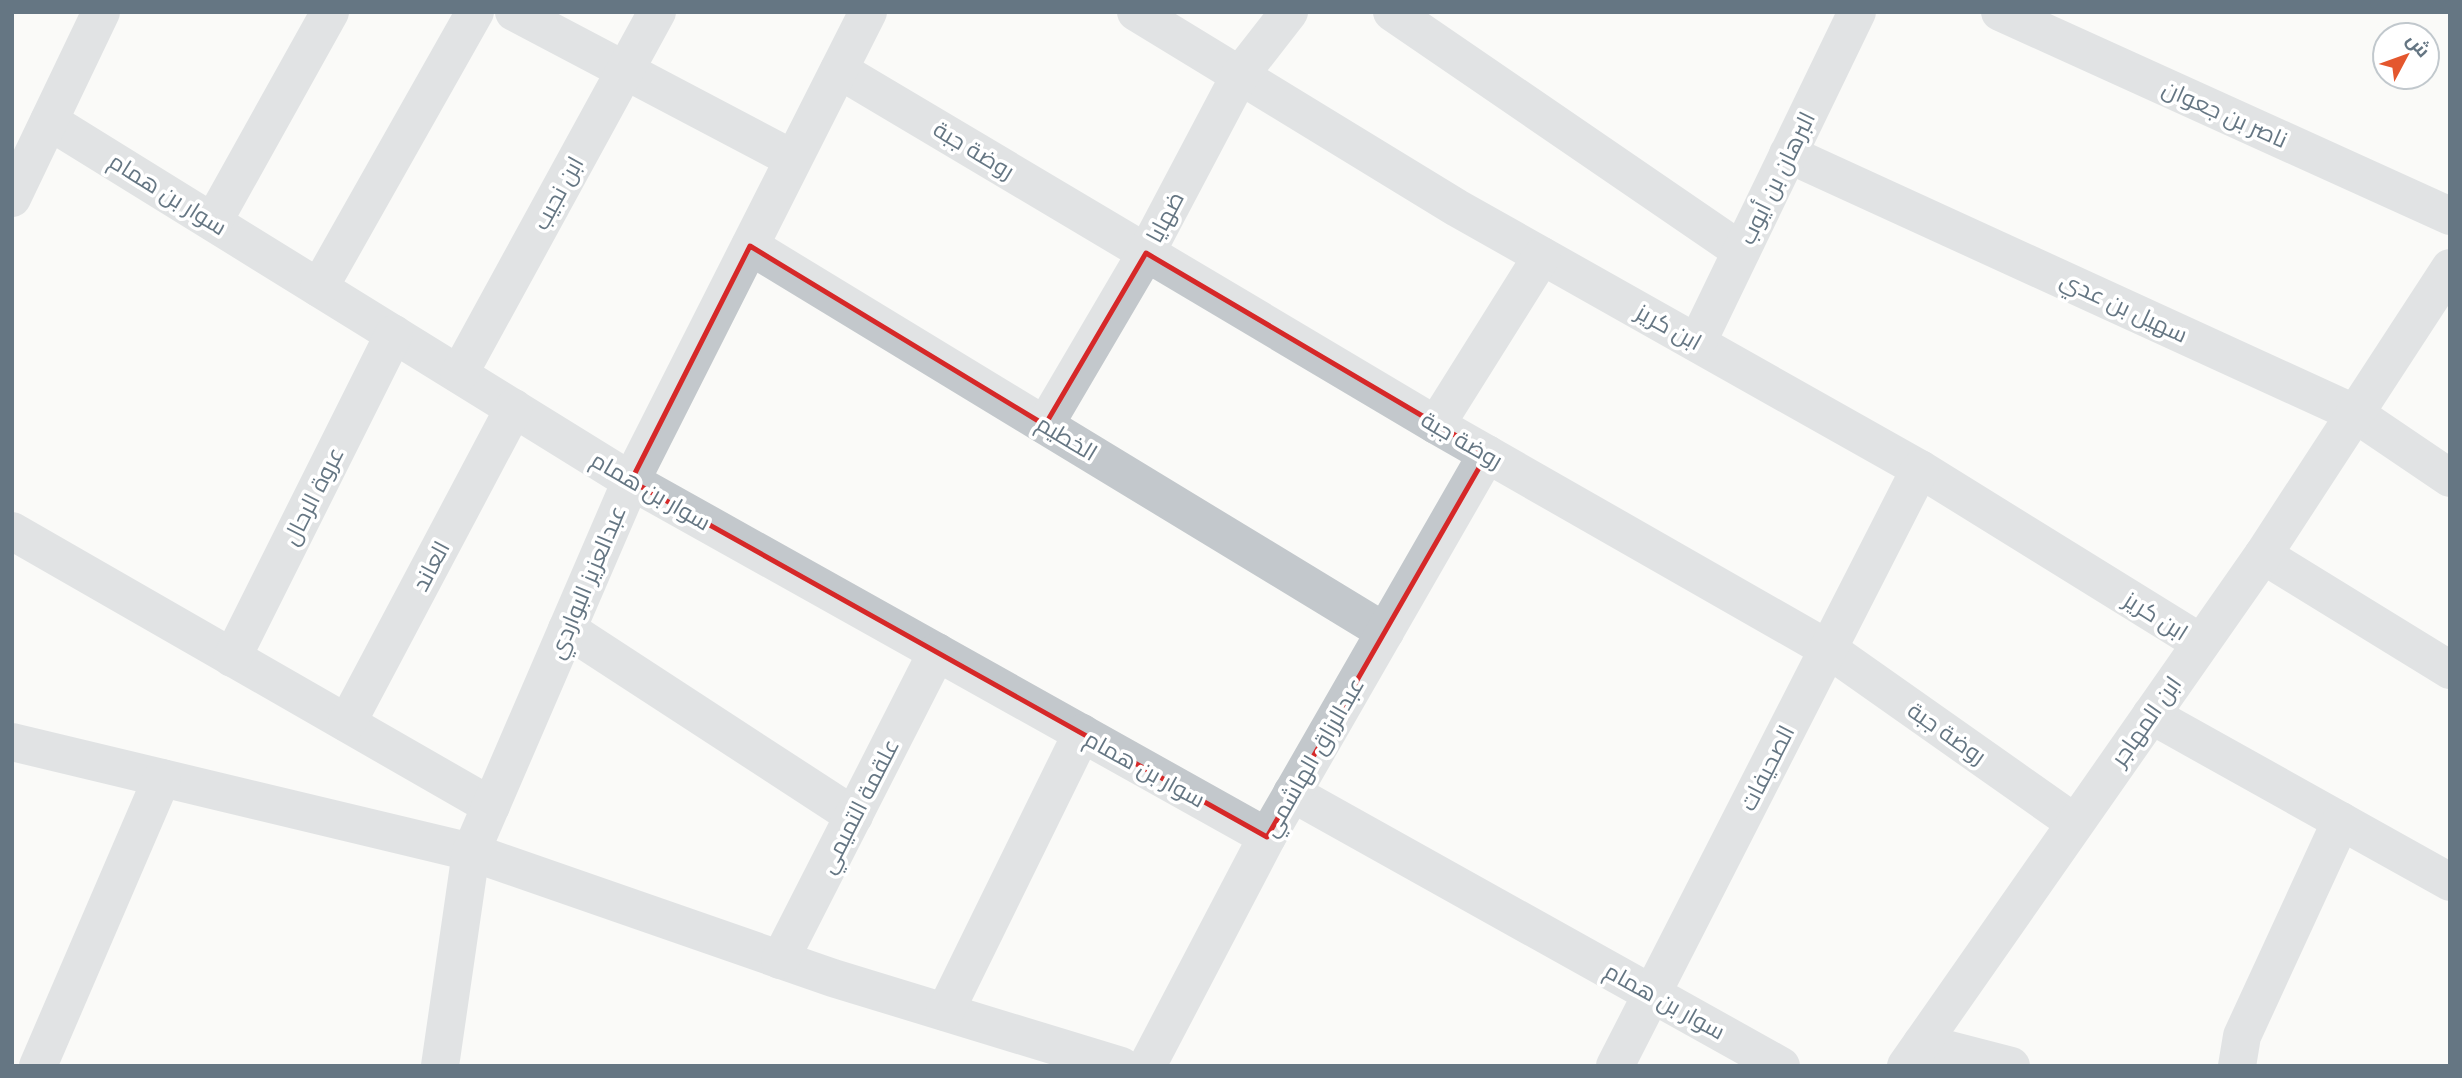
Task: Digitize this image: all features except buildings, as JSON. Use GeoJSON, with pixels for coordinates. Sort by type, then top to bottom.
{"type":"FeatureCollection","features":[{"type":"Feature","properties":{"kind":"street"},"geometry":{"type":"LineString","coordinates":[[12,198],[21,155],[49,121],[101,12]]}},
{"type":"Feature","properties":{"kind":"street"},"geometry":{"type":"LineString","coordinates":[[213,222],[330,12]]}},
{"type":"Feature","properties":{"kind":"street"},"geometry":{"type":"LineString","coordinates":[[319,288],[475,12]]}},
{"type":"Feature","properties":{"kind":"street"},"geometry":{"type":"LineString","coordinates":[[514,12],[793,159]]}},
{"type":"Feature","properties":{"kind":"street","name":"ابن نجيب"},"geometry":{"type":"LineString","coordinates":[[459,374],[657,12]]}},
{"type":"Feature","properties":{"kind":"street","name":"عبدالعزيز البواردي"},"geometry":{"type":"LineString","coordinates":[[440,1066],[471,852],[631,481],[868,12]]}},
{"type":"Feature","properties":{"kind":"street","name":"ابن كريز"},"geometry":{"type":"LineString","coordinates":[[1136,12],[1457,208],[1920,470],[2200,643]]}},
{"type":"Feature","properties":{"kind":"street","name":"ضهايا"},"geometry":{"type":"LineString","coordinates":[[1045,425],[1146,253],[1240,75],[1289,12]]}},
{"type":"Feature","properties":{"kind":"street"},"geometry":{"type":"LineString","coordinates":[[1392,12],[1741,251]]}},
{"type":"Feature","properties":{"kind":"street","name":"البرهان بن أيوب"},"geometry":{"type":"LineString","coordinates":[[1697,343],[1857,12]]}},
{"type":"Feature","properties":{"kind":"street","name":"ناصر بن جعوان"},"geometry":{"type":"LineString","coordinates":[[2000,12],[2450,216]]}},
{"type":"Feature","properties":{"kind":"street","name":"روضة جبة"},"geometry":{"type":"LineString","coordinates":[[839,70],[1436,425],[1828,649],[2075,823]]}},
{"type":"Feature","properties":{"kind":"street","name":"سوار بن همام"},"geometry":{"type":"LineString","coordinates":[[49,121],[631,481],[1267,837]]}},
{"type":"Feature","properties":{"kind":"street","name":"سهيل بن عدي"},"geometry":{"type":"LineString","coordinates":[[1788,153],[2354,413],[2450,478]]}},
{"type":"Feature","properties":{"kind":"street","name":"الخطيم"},"geometry":{"type":"LineString","coordinates":[[750,246],[1385,632]]}},
{"type":"Feature","properties":{"kind":"street"},"geometry":{"type":"LineString","coordinates":[[1436,425],[1542,256]]}},
{"type":"Feature","properties":{"kind":"street","name":"ابن المهاجر"},"geometry":{"type":"LineString","coordinates":[[1914,1055],[2263,555],[2450,268]]}},
{"type":"Feature","properties":{"kind":"street","name":"عروة الرحال"},"geometry":{"type":"LineString","coordinates":[[232,658],[394,334]]}},
{"type":"Feature","properties":{"kind":"street","name":"العاند"},"geometry":{"type":"LineString","coordinates":[[347,723],[514,408]]}},
{"type":"Feature","properties":{"kind":"street","name":"عبدالرزاق الهاشمي"},"geometry":{"type":"LineString","coordinates":[[1147,1066],[1267,837],[1487,454]]}},
{"type":"Feature","properties":{"kind":"street","name":"الصحيفات"},"geometry":{"type":"LineString","coordinates":[[1615,1066],[1920,470]]}},
{"type":"Feature","properties":{"kind":"street"},"geometry":{"type":"LineString","coordinates":[[12,531],[491,806]]}},
{"type":"Feature","properties":{"kind":"street"},"geometry":{"type":"LineString","coordinates":[[2263,555],[2450,670]]}},
{"type":"Feature","properties":{"kind":"street"},"geometry":{"type":"LineString","coordinates":[[567,629],[854,816]]}},
{"type":"Feature","properties":{"kind":"street","name":"علقمة التميمي"},"geometry":{"type":"LineString","coordinates":[[780,960],[937,652]]}},
{"type":"Feature","properties":{"kind":"street"},"geometry":{"type":"LineString","coordinates":[[2151,715],[2450,882]]}},
{"type":"Feature","properties":{"kind":"street"},"geometry":{"type":"LineString","coordinates":[[945,1012],[1082,733]]}},
{"type":"Feature","properties":{"kind":"street"},"geometry":{"type":"LineString","coordinates":[[12,742],[471,852],[780,960],[1121,1066]]}},
{"type":"Feature","properties":{"kind":"street"},"geometry":{"type":"LineString","coordinates":[[38,1066],[162,778]]}},
{"type":"Feature","properties":{"kind":"street","name":"سوار بن همام"},"geometry":{"type":"LineString","coordinates":[[1292,793],[1781,1066]]}},
{"type":"Feature","properties":{"kind":"street"},"geometry":{"type":"LineString","coordinates":[[2237,1066],[2242,1036],[2341,821]]}},
{"type":"Feature","properties":{"kind":"street"},"geometry":{"type":"LineString","coordinates":[[1914,1055],[2011,1066]]}},
{"type":"Feature","properties":{"kind":"highlighted area"},"geometry":{"type":"Polygon","coordinates":[[[750,246],[1045,425],[1146,253],[1487,454],[1267,837],[631,481],[750,246]]]}}]}
